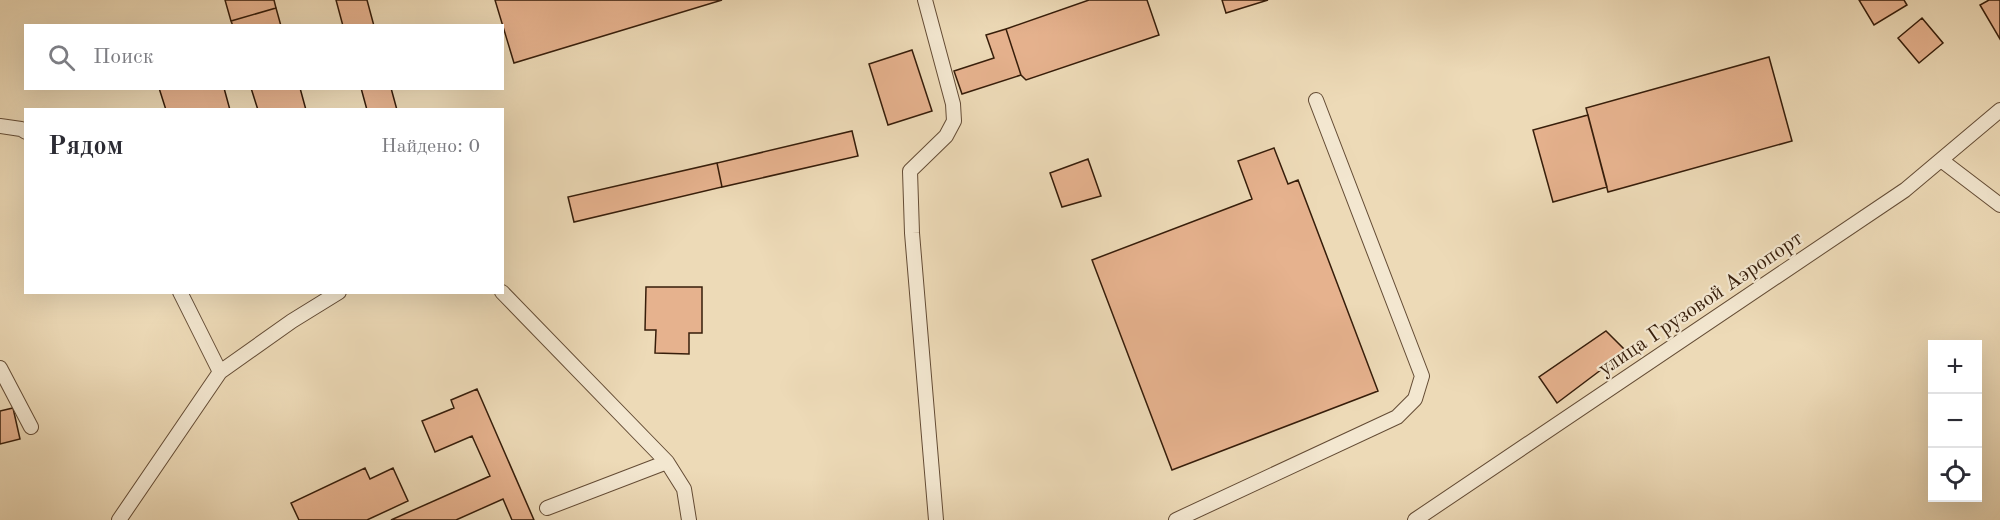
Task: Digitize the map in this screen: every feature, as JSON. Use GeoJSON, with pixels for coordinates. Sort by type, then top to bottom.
{"type":"FeatureCollection","features":[{"type":"Feature","properties":{"kind":"lane"},"geometry":{"type":"LineString","coordinates":[[925,0],[953,104],[954,122],[946,136],[910,171],[912,233],[936,520]]}},
{"type":"Feature","properties":{"kind":"lane"},"geometry":{"type":"LineString","coordinates":[[1176,520],[1397,417],[1415,399],[1422,376],[1316,100]]}},
{"type":"Feature","properties":{"kind":"lane","name":"улица Грузовой Аэропорт"},"geometry":{"type":"LineString","coordinates":[[1415,520],[1905,190],[2000,110]]}},
{"type":"Feature","properties":{"kind":"lane"},"geometry":{"type":"LineString","coordinates":[[0,126],[24,131]]}},
{"type":"Feature","properties":{"kind":"lane"},"geometry":{"type":"LineString","coordinates":[[1941,160],[2000,205]]}},
{"type":"Feature","properties":{"kind":"lane"},"geometry":{"type":"LineString","coordinates":[[181,294],[220,372]]}},
{"type":"Feature","properties":{"kind":"lane"},"geometry":{"type":"LineString","coordinates":[[119,520],[220,372],[292,321],[336,294]]}},
{"type":"Feature","properties":{"kind":"lane"},"geometry":{"type":"LineString","coordinates":[[504,294],[667,462],[684,489],[689,520]]}},
{"type":"Feature","properties":{"kind":"lane"},"geometry":{"type":"LineString","coordinates":[[0,368],[31,427]]}},
{"type":"Feature","properties":{"kind":"lane"},"geometry":{"type":"LineString","coordinates":[[547,508],[667,462]]}},
{"type":"Feature","properties":{"kind":"building"},"geometry":{"type":"Polygon","coordinates":[[[225,0],[274,0],[276,8],[231,21],[225,0]]]}},
{"type":"Feature","properties":{"kind":"building"},"geometry":{"type":"Polygon","coordinates":[[[336,0],[367,0],[373,24],[342,24],[336,0]]]}},
{"type":"Feature","properties":{"kind":"building"},"geometry":{"type":"Polygon","coordinates":[[[495,0],[722,0],[514,63],[495,0]]]}},
{"type":"Feature","properties":{"kind":"building"},"geometry":{"type":"Polygon","coordinates":[[[1089,0],[1147,0],[1159,35],[1026,80],[1021,75],[1006,29],[1089,0]]]}},
{"type":"Feature","properties":{"kind":"building"},"geometry":{"type":"Polygon","coordinates":[[[1222,0],[1268,0],[1226,13],[1222,0]]]}},
{"type":"Feature","properties":{"kind":"building"},"geometry":{"type":"Polygon","coordinates":[[[1859,0],[1904,0],[1907,5],[1874,25],[1859,0]]]}},
{"type":"Feature","properties":{"kind":"building"},"geometry":{"type":"Polygon","coordinates":[[[1989,0],[2000,0],[2000,39],[1980,5],[1989,0]]]}},
{"type":"Feature","properties":{"kind":"building"},"geometry":{"type":"Polygon","coordinates":[[[276,8],[280,24],[232,24],[231,21],[276,8]]]}},
{"type":"Feature","properties":{"kind":"building"},"geometry":{"type":"Polygon","coordinates":[[[1922,18],[1943,43],[1919,63],[1898,38],[1922,18]]]}},
{"type":"Feature","properties":{"kind":"building"},"geometry":{"type":"Polygon","coordinates":[[[1006,29],[1021,75],[962,94],[954,71],[994,58],[986,35],[1006,29]]]}},
{"type":"Feature","properties":{"kind":"building"},"geometry":{"type":"Polygon","coordinates":[[[912,50],[932,111],[888,125],[869,64],[912,50]]]}},
{"type":"Feature","properties":{"kind":"building"},"geometry":{"type":"Polygon","coordinates":[[[1769,57],[1792,141],[1608,192],[1586,108],[1769,57]]]}},
{"type":"Feature","properties":{"kind":"building"},"geometry":{"type":"Polygon","coordinates":[[[160,90],[225,90],[229,108],[165,108],[160,90]]]}},
{"type":"Feature","properties":{"kind":"building"},"geometry":{"type":"Polygon","coordinates":[[[252,90],[301,90],[305,108],[257,108],[252,90]]]}},
{"type":"Feature","properties":{"kind":"building"},"geometry":{"type":"Polygon","coordinates":[[[362,90],[392,90],[396,108],[366,108],[362,90]]]}},
{"type":"Feature","properties":{"kind":"building"},"geometry":{"type":"Polygon","coordinates":[[[1588,115],[1607,187],[1553,202],[1533,130],[1588,115]]]}},
{"type":"Feature","properties":{"kind":"building"},"geometry":{"type":"Polygon","coordinates":[[[852,131],[858,156],[722,187],[717,163],[852,131]]]}},
{"type":"Feature","properties":{"kind":"building"},"geometry":{"type":"Polygon","coordinates":[[[1274,148],[1288,184],[1298,180],[1378,391],[1172,470],[1092,260],[1252,199],[1238,161],[1274,148]]]}},
{"type":"Feature","properties":{"kind":"building"},"geometry":{"type":"Polygon","coordinates":[[[1088,159],[1101,196],[1062,207],[1050,173],[1088,159]]]}},
{"type":"Feature","properties":{"kind":"building"},"geometry":{"type":"Polygon","coordinates":[[[717,163],[722,187],[574,222],[568,197],[717,163]]]}},
{"type":"Feature","properties":{"kind":"building"},"geometry":{"type":"Polygon","coordinates":[[[646,287],[702,287],[702,333],[689,333],[689,354],[655,353],[656,330],[645,330],[646,287]]]}},
{"type":"Feature","properties":{"kind":"building"},"geometry":{"type":"Polygon","coordinates":[[[1606,331],[1626,351],[1557,403],[1539,377],[1606,331]]]}},
{"type":"Feature","properties":{"kind":"building"},"geometry":{"type":"Polygon","coordinates":[[[477,389],[534,520],[512,520],[503,499],[456,520],[391,520],[490,476],[472,436],[435,452],[422,421],[454,408],[451,400],[477,389]]]}},
{"type":"Feature","properties":{"kind":"building"},"geometry":{"type":"Polygon","coordinates":[[[13,408],[20,439],[0,444],[0,411],[13,408]]]}},
{"type":"Feature","properties":{"kind":"building"},"geometry":{"type":"Polygon","coordinates":[[[365,468],[370,479],[393,468],[408,501],[367,520],[299,520],[291,503],[365,468]]]}}]}
